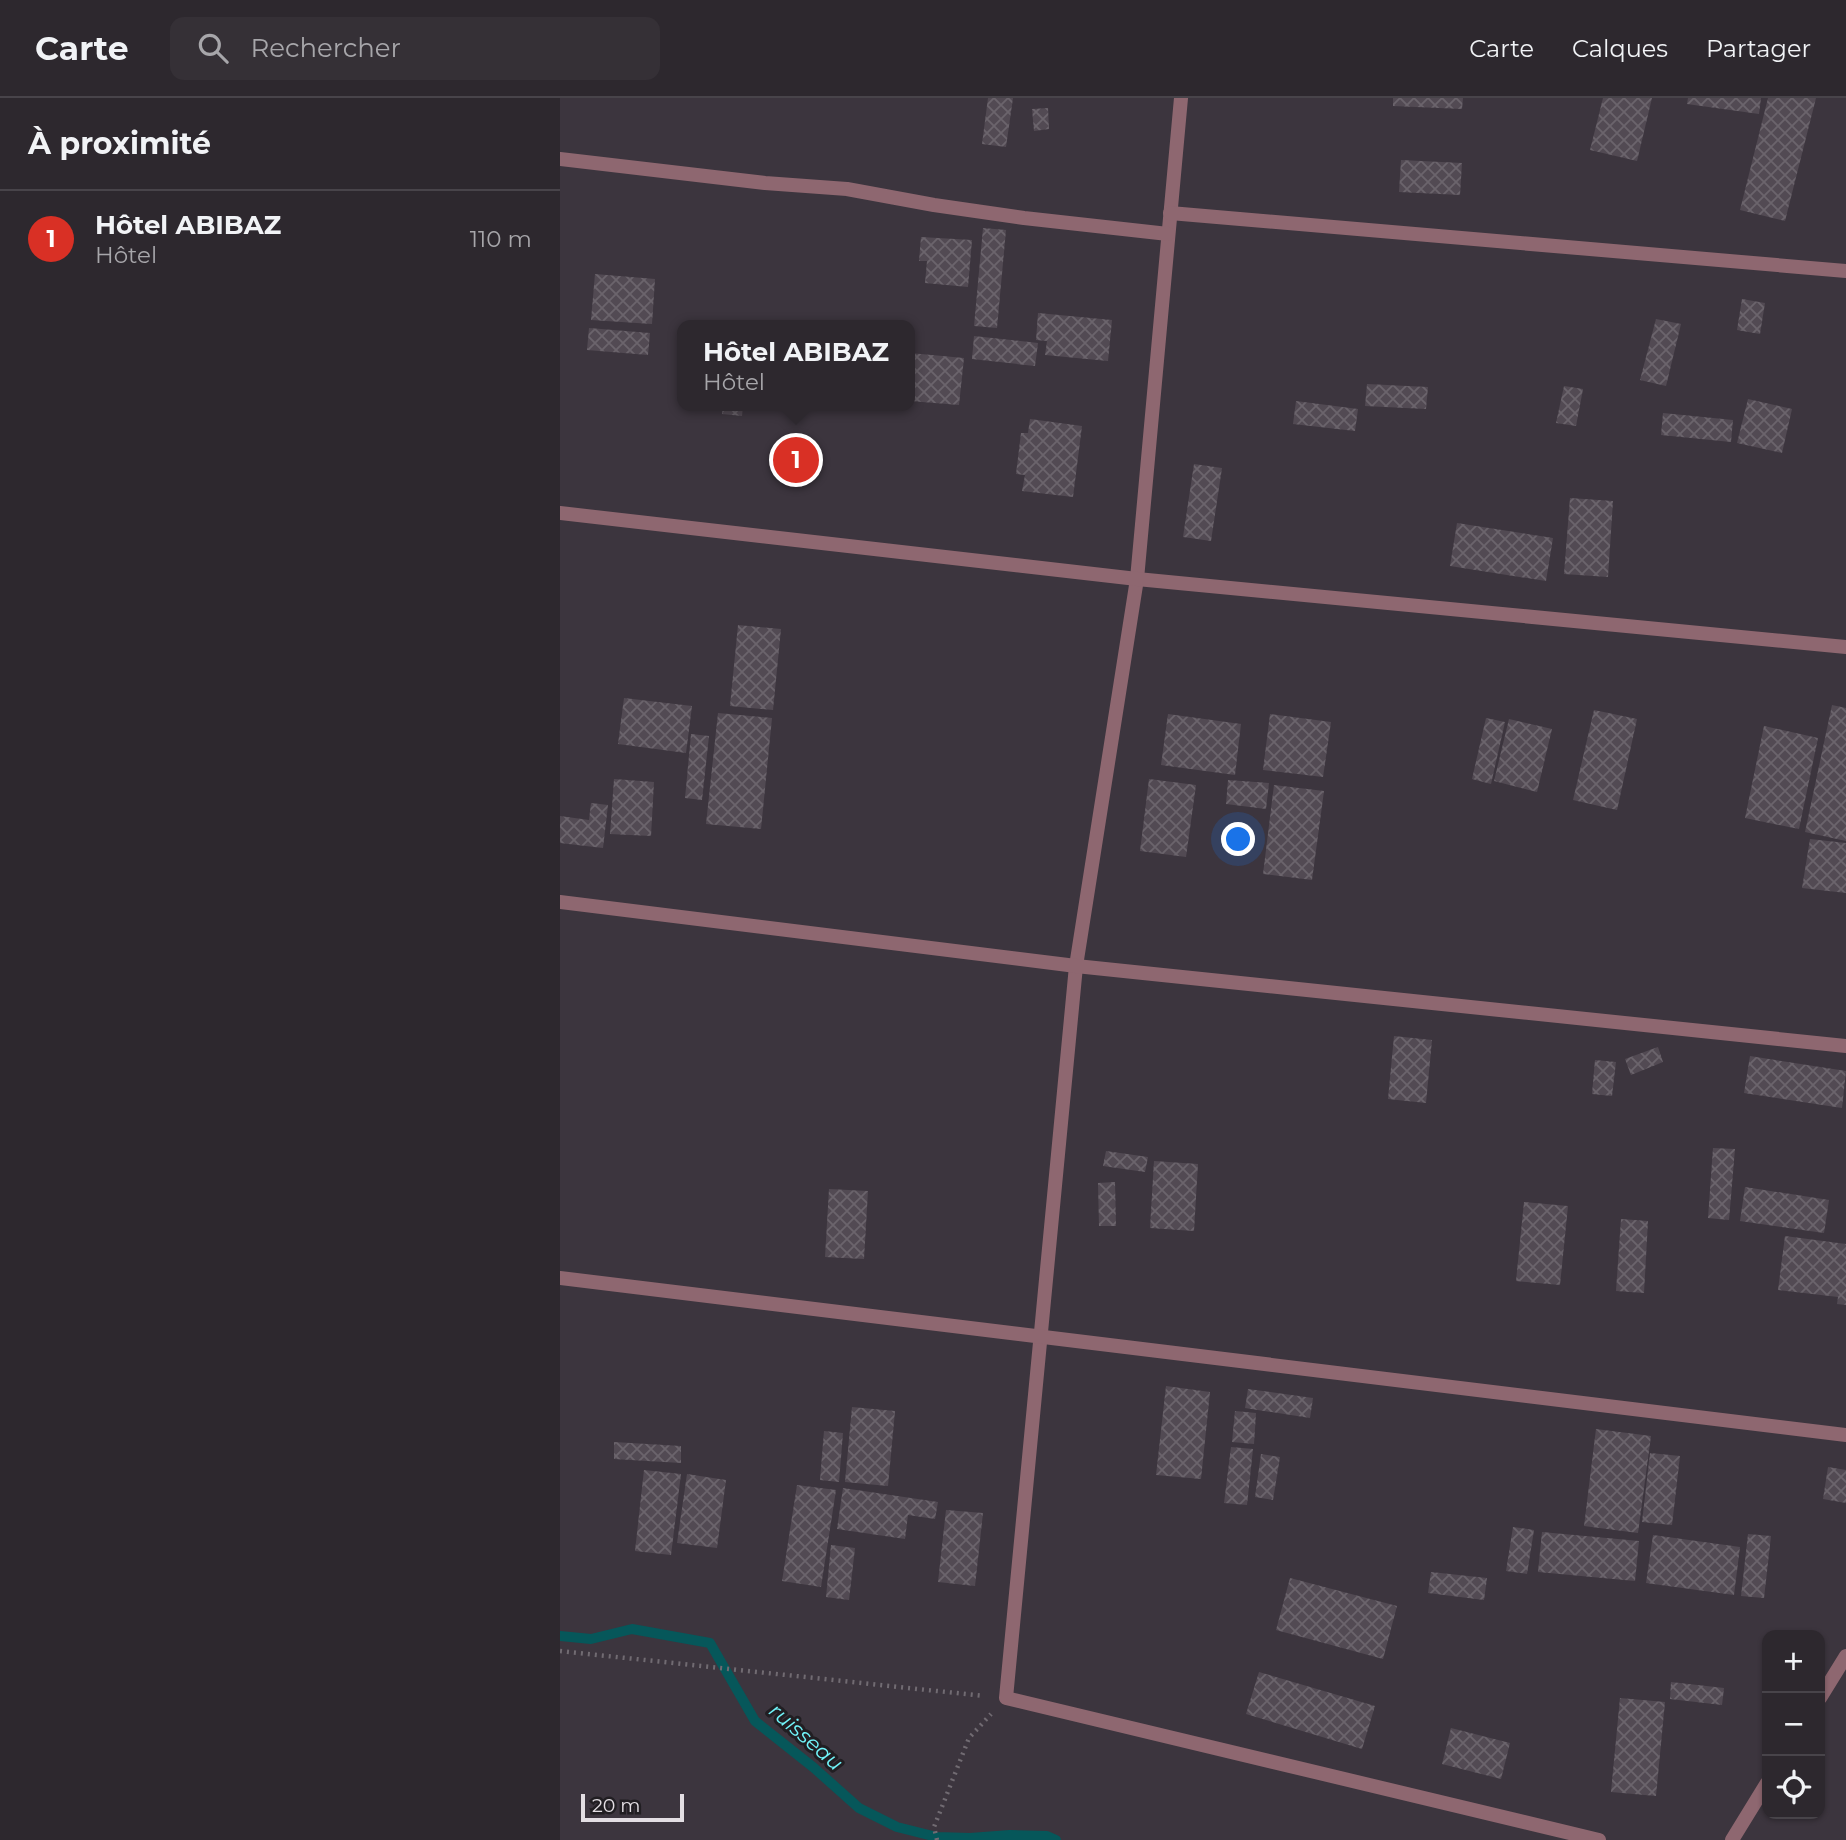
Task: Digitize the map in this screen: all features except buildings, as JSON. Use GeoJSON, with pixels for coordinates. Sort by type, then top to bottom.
{"type":"FeatureCollection","features":[{"type":"Feature","properties":{"kind":"street"},"geometry":{"type":"LineString","coordinates":[[1181,98],[1137,579],[1076,966],[1006,1698],[1599,1840]]}},
{"type":"Feature","properties":{"kind":"street"},"geometry":{"type":"LineString","coordinates":[[560,159],[765,183],[848,189],[1011,216],[1168,234]]}},
{"type":"Feature","properties":{"kind":"street"},"geometry":{"type":"LineString","coordinates":[[1170,213],[1846,271]]}},
{"type":"Feature","properties":{"kind":"street"},"geometry":{"type":"LineString","coordinates":[[560,513],[1137,579],[1846,647]]}},
{"type":"Feature","properties":{"kind":"street"},"geometry":{"type":"LineString","coordinates":[[560,902],[1076,966],[1846,1046]]}},
{"type":"Feature","properties":{"kind":"street"},"geometry":{"type":"LineString","coordinates":[[560,1278],[1846,1435]]}},
{"type":"Feature","properties":{"kind":"street"},"geometry":{"type":"LineString","coordinates":[[1823,1693],[1846,1656]]}},
{"type":"Feature","properties":{"kind":"street"},"geometry":{"type":"LineString","coordinates":[[1732,1840],[1762,1791]]}},
{"type":"Feature","properties":{"kind":"path"},"geometry":{"type":"LineString","coordinates":[[560,1651],[1006,1698]]}},
{"type":"Feature","properties":{"kind":"path"},"geometry":{"type":"LineString","coordinates":[[937,1840],[934,1827],[969,1738],[1006,1698]]}},
{"type":"Feature","properties":{"kind":"waterway","name":"ruisseau"},"geometry":{"type":"LineString","coordinates":[[560,1636],[591,1639],[632,1629],[710,1643],[755,1721],[859,1808],[897,1827],[937,1837],[1010,1835],[1047,1836],[1056,1840]]}},
{"type":"Feature","properties":{"kind":"place","name":"Hôtel ABIBAZ"},"geometry":{"type":"Point","coordinates":[796,460]}}]}
